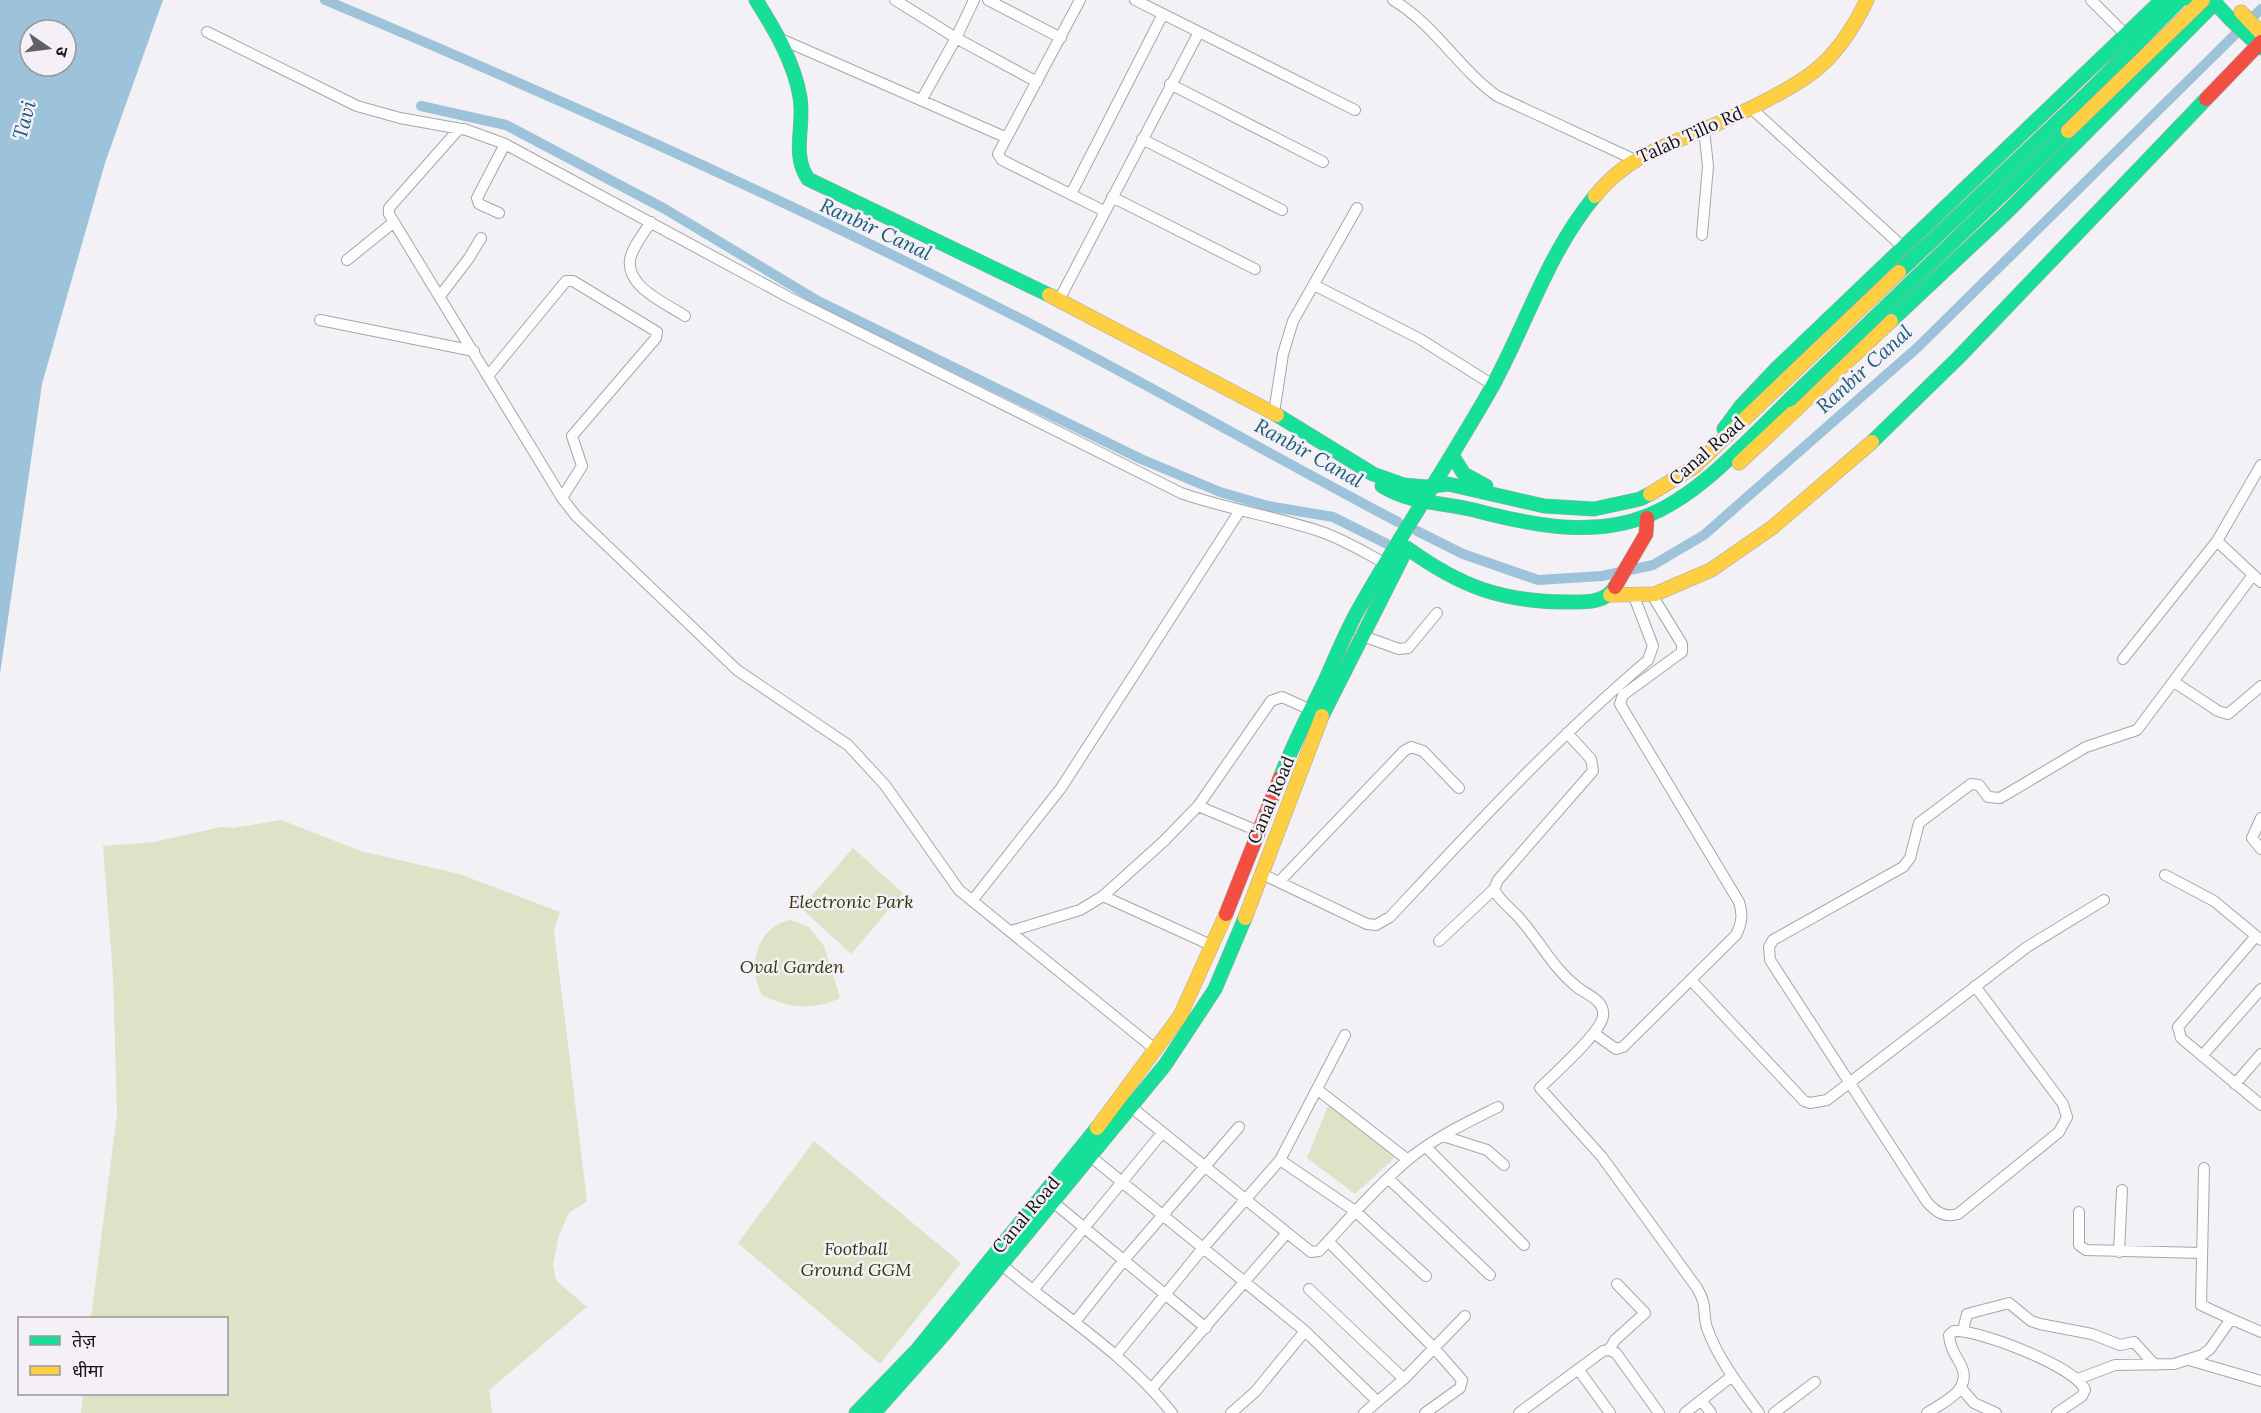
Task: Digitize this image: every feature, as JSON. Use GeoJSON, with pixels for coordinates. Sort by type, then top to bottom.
{"type":"FeatureCollection","features":[{"type":"Feature","properties":{"kind":"main road"},"geometry":{"type":"LineString","coordinates":[[756,0],[789,58],[801,100],[799,166],[808,179],[840,197],[1059,300],[1274,413],[1373,474],[1413,487],[1436,485]]}},
{"type":"Feature","properties":{"kind":"main road","name":"Talab Tillo Rd"},"geometry":{"type":"LineString","coordinates":[[1436,485],[1521,332],[1556,251],[1576,217],[1610,177],[1634,159],[1751,108],[1819,66],[1833,53],[1857,21],[1867,0]]}},
{"type":"Feature","properties":{"kind":"main road"},"geometry":{"type":"LineString","coordinates":[[1720,443],[1722,432],[1728,423],[1771,374],[2162,0]]}},
{"type":"Feature","properties":{"kind":"main road","name":"Canal Road"},"geometry":{"type":"LineString","coordinates":[[874,1413],[921,1362],[1044,1195],[1156,1050],[1190,999],[1283,769],[1359,608],[1428,502],[1436,485],[1456,485],[1506,499],[1572,509],[1594,509],[1622,505],[1676,481],[1720,443],[2092,89],[2180,0]]}},
{"type":"Feature","properties":{"kind":"main road"},"geometry":{"type":"LineString","coordinates":[[2191,0],[2200,5],[2212,1]]}},
{"type":"Feature","properties":{"kind":"main road"},"geometry":{"type":"LineString","coordinates":[[2230,0],[2236,16]]}},
{"type":"Feature","properties":{"kind":"main road"},"geometry":{"type":"LineString","coordinates":[[1647,518],[1646,534],[1614,589],[1635,599],[1710,570],[1806,502],[1839,472],[1957,358],[2259,40],[2236,16],[2212,1]]}},
{"type":"Feature","properties":{"kind":"main road"},"geometry":{"type":"LineString","coordinates":[[1708,480],[1789,400],[2212,1]]}},
{"type":"Feature","properties":{"kind":"main road"},"geometry":{"type":"LineString","coordinates":[[1708,480],[1733,468],[1759,447],[2006,213],[2130,91],[2212,1]]}},
{"type":"Feature","properties":{"kind":"main road"},"geometry":{"type":"LineString","coordinates":[[1452,455],[1464,474],[1506,499]]}},
{"type":"Feature","properties":{"kind":"main road"},"geometry":{"type":"LineString","coordinates":[[1373,474],[1376,482],[1396,495],[1408,501],[1428,502]]}},
{"type":"Feature","properties":{"kind":"main road","name":"Canal Road"},"geometry":{"type":"LineString","coordinates":[[1428,502],[1530,522],[1599,528],[1647,518],[1663,511],[1708,480]]}},
{"type":"Feature","properties":{"kind":"main road","name":"Canal Road"},"geometry":{"type":"LineString","coordinates":[[856,1413],[917,1350],[996,1260],[1053,1202],[1165,1065],[1209,1001],[1262,874],[1329,698],[1407,548],[1443,574],[1488,594],[1511,600],[1582,602],[1614,589]]}},
{"type":"Feature","properties":{"kind":"street"},"geometry":{"type":"LineString","coordinates":[[895,0],[957,38],[1037,82]]}},
{"type":"Feature","properties":{"kind":"street"},"geometry":{"type":"LineString","coordinates":[[922,99],[957,38],[974,0]]}},
{"type":"Feature","properties":{"kind":"street"},"geometry":{"type":"LineString","coordinates":[[988,0],[1061,38]]}},
{"type":"Feature","properties":{"kind":"street"},"geometry":{"type":"LineString","coordinates":[[1080,0],[998,150],[1002,160],[1104,211]]}},
{"type":"Feature","properties":{"kind":"street"},"geometry":{"type":"LineString","coordinates":[[1135,0],[1355,110]]}},
{"type":"Feature","properties":{"kind":"street"},"geometry":{"type":"LineString","coordinates":[[1393,0],[1410,12],[1482,85],[1497,96],[1634,159]]}},
{"type":"Feature","properties":{"kind":"street"},"geometry":{"type":"LineString","coordinates":[[2091,0],[2126,35]]}},
{"type":"Feature","properties":{"kind":"street"},"geometry":{"type":"LineString","coordinates":[[1071,194],[1163,14]]}},
{"type":"Feature","properties":{"kind":"street"},"geometry":{"type":"LineString","coordinates":[[207,32],[357,106],[400,118],[461,129],[505,144],[790,298],[1181,493],[1239,512],[1317,530],[1341,539],[1386,564]]}},
{"type":"Feature","properties":{"kind":"street"},"geometry":{"type":"LineString","coordinates":[[1059,300],[1199,32]]}},
{"type":"Feature","properties":{"kind":"street"},"geometry":{"type":"LineString","coordinates":[[780,39],[1005,137]]}},
{"type":"Feature","properties":{"kind":"street"},"geometry":{"type":"LineString","coordinates":[[1170,84],[1323,162]]}},
{"type":"Feature","properties":{"kind":"street"},"geometry":{"type":"LineString","coordinates":[[1751,108],[1904,248]]}},
{"type":"Feature","properties":{"kind":"street"},"geometry":{"type":"LineString","coordinates":[[461,129],[388,211],[562,498],[576,516],[737,670],[848,745],[880,778],[944,872],[972,901],[1156,1050]]}},
{"type":"Feature","properties":{"kind":"street"},"geometry":{"type":"LineString","coordinates":[[1702,236],[1708,166],[1704,130]]}},
{"type":"Feature","properties":{"kind":"street"},"geometry":{"type":"LineString","coordinates":[[1142,139],[1282,210]]}},
{"type":"Feature","properties":{"kind":"street"},"geometry":{"type":"LineString","coordinates":[[499,213],[477,201],[505,144]]}},
{"type":"Feature","properties":{"kind":"street"},"geometry":{"type":"LineString","coordinates":[[1112,197],[1255,269]]}},
{"type":"Feature","properties":{"kind":"street"},"geometry":{"type":"LineString","coordinates":[[1274,413],[1288,335],[1357,208]]}},
{"type":"Feature","properties":{"kind":"street"},"geometry":{"type":"LineString","coordinates":[[347,260],[394,222]]}},
{"type":"Feature","properties":{"kind":"street"},"geometry":{"type":"LineString","coordinates":[[651,222],[630,259],[634,278],[644,288],[685,316]]}},
{"type":"Feature","properties":{"kind":"street"},"geometry":{"type":"LineString","coordinates":[[440,296],[481,238]]}},
{"type":"Feature","properties":{"kind":"street"},"geometry":{"type":"LineString","coordinates":[[488,376],[566,281],[575,282],[657,332],[656,339],[572,436],[582,466],[562,498]]}},
{"type":"Feature","properties":{"kind":"street"},"geometry":{"type":"LineString","coordinates":[[1314,285],[1420,339],[1493,385]]}},
{"type":"Feature","properties":{"kind":"street"},"geometry":{"type":"LineString","coordinates":[[320,320],[474,351]]}},
{"type":"Feature","properties":{"kind":"street"},"geometry":{"type":"LineString","coordinates":[[2123,658],[2217,541],[2261,465]]}},
{"type":"Feature","properties":{"kind":"street"},"geometry":{"type":"LineString","coordinates":[[972,901],[1061,788],[1239,512]]}},
{"type":"Feature","properties":{"kind":"street"},"geometry":{"type":"LineString","coordinates":[[1976,986],[2063,1104],[2067,1117],[2059,1132],[1958,1214],[1943,1214],[1927,1202],[1770,960],[1769,947],[1773,940],[1903,867],[1910,858],[1919,823],[1971,784],[1979,785],[1988,797],[2000,798],[2086,747],[2133,733],[2140,727],[2257,578],[2217,541]]}},
{"type":"Feature","properties":{"kind":"street"},"geometry":{"type":"LineString","coordinates":[[1595,1034],[1616,1049],[1623,1047],[1736,934],[1741,925],[1742,912],[1739,902],[1620,704],[1623,694],[1682,652],[1682,644],[1652,594]]}},
{"type":"Feature","properties":{"kind":"street"},"geometry":{"type":"LineString","coordinates":[[1262,874],[1367,924],[1376,925],[1390,917],[1567,733],[1648,660],[1652,653],[1652,640],[1635,599]]}},
{"type":"Feature","properties":{"kind":"street"},"geometry":{"type":"LineString","coordinates":[[1360,635],[1399,649],[1408,648],[1437,613]]}},
{"type":"Feature","properties":{"kind":"street"},"geometry":{"type":"LineString","coordinates":[[2174,682],[2218,711],[2228,714],[2261,686]]}},
{"type":"Feature","properties":{"kind":"street"},"geometry":{"type":"LineString","coordinates":[[1011,932],[1080,910],[1103,896],[1164,841],[1198,806],[1271,701],[1282,697],[1311,710]]}},
{"type":"Feature","properties":{"kind":"street"},"geometry":{"type":"LineString","coordinates":[[1439,941],[1494,889],[1498,880],[1593,771],[1591,759],[1567,733]]}},
{"type":"Feature","properties":{"kind":"street"},"geometry":{"type":"LineString","coordinates":[[1279,882],[1404,751],[1411,747],[1423,751],[1459,788]]}},
{"type":"Feature","properties":{"kind":"street"},"geometry":{"type":"LineString","coordinates":[[1198,806],[1258,831]]}},
{"type":"Feature","properties":{"kind":"street"},"geometry":{"type":"LineString","coordinates":[[2261,818],[2252,838],[2261,849]]}},
{"type":"Feature","properties":{"kind":"street"},"geometry":{"type":"LineString","coordinates":[[2165,875],[2214,901],[2258,938],[2180,1021],[2178,1026],[2181,1038],[2261,1105]]}},
{"type":"Feature","properties":{"kind":"street"},"geometry":{"type":"LineString","coordinates":[[1494,889],[1523,922],[1552,964],[1598,1001],[1603,1016],[1595,1034],[1540,1088],[1602,1157],[1697,1288],[1706,1305],[1707,1327],[1732,1376],[1759,1413]]}},
{"type":"Feature","properties":{"kind":"street"},"geometry":{"type":"LineString","coordinates":[[1103,896],[1213,946]]}},
{"type":"Feature","properties":{"kind":"street"},"geometry":{"type":"LineString","coordinates":[[1691,980],[1804,1101],[1810,1104],[1827,1100],[2046,934],[2104,900]]}},
{"type":"Feature","properties":{"kind":"street"},"geometry":{"type":"LineString","coordinates":[[2202,1056],[2261,988]]}},
{"type":"Feature","properties":{"kind":"street"},"geometry":{"type":"LineString","coordinates":[[1116,1355],[1203,1248],[1280,1160],[1345,1035]]}},
{"type":"Feature","properties":{"kind":"street"},"geometry":{"type":"LineString","coordinates":[[2235,1084],[2261,1054]]}},
{"type":"Feature","properties":{"kind":"street"},"geometry":{"type":"LineString","coordinates":[[1318,1090],[1408,1160]]}},
{"type":"Feature","properties":{"kind":"street"},"geometry":{"type":"LineString","coordinates":[[1131,1107],[1311,1252],[1319,1251],[1355,1211],[1408,1160],[1443,1136],[1498,1107]]}},
{"type":"Feature","properties":{"kind":"street"},"geometry":{"type":"LineString","coordinates":[[1075,1322],[1124,1260],[1239,1127]]}},
{"type":"Feature","properties":{"kind":"street"},"geometry":{"type":"LineString","coordinates":[[1034,1289],[1086,1229],[1162,1133]]}},
{"type":"Feature","properties":{"kind":"street"},"geometry":{"type":"LineString","coordinates":[[1443,1136],[1487,1150],[1504,1165]]}},
{"type":"Feature","properties":{"kind":"street"},"geometry":{"type":"LineString","coordinates":[[1426,1147],[1524,1245]]}},
{"type":"Feature","properties":{"kind":"street"},"geometry":{"type":"LineString","coordinates":[[1090,1156],[1305,1331],[1377,1401]]}},
{"type":"Feature","properties":{"kind":"street"},"geometry":{"type":"LineString","coordinates":[[1280,1160],[1355,1211],[1426,1276]]}},
{"type":"Feature","properties":{"kind":"street"},"geometry":{"type":"LineString","coordinates":[[2204,1168],[2201,1305],[2261,1332]]}},
{"type":"Feature","properties":{"kind":"street"},"geometry":{"type":"LineString","coordinates":[[1389,1179],[1490,1275]]}},
{"type":"Feature","properties":{"kind":"street"},"geometry":{"type":"LineString","coordinates":[[2119,1252],[2122,1190]]}},
{"type":"Feature","properties":{"kind":"street"},"geometry":{"type":"LineString","coordinates":[[1053,1202],[1206,1328]]}},
{"type":"Feature","properties":{"kind":"street"},"geometry":{"type":"LineString","coordinates":[[2079,1212],[2079,1245],[2081,1248],[2119,1252],[2201,1253]]}},
{"type":"Feature","properties":{"kind":"street"},"geometry":{"type":"LineString","coordinates":[[1152,1388],[1286,1234]]}},
{"type":"Feature","properties":{"kind":"street"},"geometry":{"type":"LineString","coordinates":[[1328,1241],[1435,1349],[1462,1383],[1460,1388],[1425,1413]]}},
{"type":"Feature","properties":{"kind":"street"},"geometry":{"type":"LineString","coordinates":[[996,1260],[1116,1355],[1152,1388],[1172,1413]]}},
{"type":"Feature","properties":{"kind":"street"},"geometry":{"type":"LineString","coordinates":[[1519,1413],[1578,1369],[1609,1350],[1615,1340],[1645,1313],[1617,1284]]}},
{"type":"Feature","properties":{"kind":"street"},"geometry":{"type":"LineString","coordinates":[[1309,1289],[1404,1379]]}},
{"type":"Feature","properties":{"kind":"street"},"geometry":{"type":"LineString","coordinates":[[1963,1330],[1967,1314],[2009,1304],[2031,1321],[2040,1324],[2092,1334],[2124,1346],[2134,1342],[2155,1365]]}},
{"type":"Feature","properties":{"kind":"street"},"geometry":{"type":"LineString","coordinates":[[1364,1413],[1404,1379],[1465,1316]]}},
{"type":"Feature","properties":{"kind":"street"},"geometry":{"type":"LineString","coordinates":[[2079,1379],[2115,1365],[2155,1365],[2189,1360],[2210,1349],[2231,1319]]}},
{"type":"Feature","properties":{"kind":"street"},"geometry":{"type":"LineString","coordinates":[[1996,1413],[1974,1403],[1962,1388],[1964,1372],[1952,1352],[1949,1335],[1954,1331],[1963,1330],[1979,1334],[2040,1358],[2079,1379],[2084,1387],[2084,1393],[2062,1412]]}},
{"type":"Feature","properties":{"kind":"street"},"geometry":{"type":"LineString","coordinates":[[1231,1413],[1255,1392],[1305,1331]]}},
{"type":"Feature","properties":{"kind":"street"},"geometry":{"type":"LineString","coordinates":[[1609,1350],[1616,1353],[1659,1413]]}},
{"type":"Feature","properties":{"kind":"street"},"geometry":{"type":"LineString","coordinates":[[2189,1360],[2261,1381]]}},
{"type":"Feature","properties":{"kind":"street"},"geometry":{"type":"LineString","coordinates":[[1578,1369],[1610,1413]]}},
{"type":"Feature","properties":{"kind":"street"},"geometry":{"type":"LineString","coordinates":[[1685,1413],[1732,1376]]}},
{"type":"Feature","properties":{"kind":"street"},"geometry":{"type":"LineString","coordinates":[[1774,1413],[1815,1382]]}},
{"type":"Feature","properties":{"kind":"street"},"geometry":{"type":"LineString","coordinates":[[1927,1413],[1962,1388]]}},
{"type":"Feature","properties":{"kind":"street"},"geometry":{"type":"LineString","coordinates":[[1701,1400],[1711,1413]]}},
{"type":"Feature","properties":{"kind":"green space"},"geometry":{"type":"Polygon","coordinates":[[[281,820],[361,851],[459,874],[560,912],[554,930],[587,1201],[569,1213],[559,1235],[553,1266],[556,1280],[587,1307],[489,1390],[492,1413],[81,1413],[83,1395],[228,1395],[228,1317],[91,1317],[117,1114],[113,976],[103,846],[154,842],[221,827],[233,828],[281,820]]]}},
{"type":"Feature","properties":{"kind":"green space","name":"Electronic Park"},"geometry":{"type":"Polygon","coordinates":[[[853,848],[903,893],[851,954],[801,908],[853,848]]]}},
{"type":"Feature","properties":{"kind":"green space","name":"Oval Garden"},"geometry":{"type":"Polygon","coordinates":[[[791,920],[809,927],[824,946],[840,998],[820,1005],[801,1006],[781,1003],[762,995],[755,973],[755,961],[762,939],[779,924],[791,920]]]}},
{"type":"Feature","properties":{"kind":"green space"},"geometry":{"type":"Polygon","coordinates":[[[1331,1098],[1403,1150],[1355,1194],[1307,1158],[1331,1098]]]}},
{"type":"Feature","properties":{"kind":"green space","name":"Football Ground GGM"},"geometry":{"type":"Polygon","coordinates":[[[814,1141],[961,1263],[880,1364],[738,1243],[814,1141]]]}},
{"type":"Feature","properties":{"kind":"water","name":"Tavi"},"geometry":{"type":"Polygon","coordinates":[[[0,0],[163,0],[105,163],[42,384],[0,674],[0,0]]]}},
{"type":"Feature","properties":{"kind":"waterway","name":"Ranbir Canal"},"geometry":{"type":"LineString","coordinates":[[325,0],[587,113],[932,274],[1065,342],[1398,522]]}},
{"type":"Feature","properties":{"kind":"waterway","name":"Ranbir Canal"},"geometry":{"type":"LineString","coordinates":[[1417,531],[1463,554],[1538,580],[1602,576],[1653,565],[1704,535],[1918,347],[2261,9]]}},
{"type":"Feature","properties":{"kind":"waterway","name":"Ranbir Canal"},"geometry":{"type":"LineString","coordinates":[[421,106],[506,125],[665,209],[818,301],[1141,459],[1220,492],[1268,506],[1333,517],[1387,544]]}},
{"type":"Feature","properties":{"kind":"traffic: fast"},"geometry":{"type":"LineString","coordinates":[[756,0],[783,47],[797,84],[801,108],[800,160],[808,179],[1049,295]]}},
{"type":"Feature","properties":{"kind":"traffic: fast"},"geometry":{"type":"LineString","coordinates":[[1724,429],[1741,406],[1777,368],[2162,0]]}},
{"type":"Feature","properties":{"kind":"traffic: fast"},"geometry":{"type":"LineString","coordinates":[[1899,272],[2092,89],[2180,0]]}},
{"type":"Feature","properties":{"kind":"traffic: fast"},"geometry":{"type":"LineString","coordinates":[[2191,0],[2200,5],[2215,3],[2232,21]]}},
{"type":"Feature","properties":{"kind":"traffic: fast"},"geometry":{"type":"LineString","coordinates":[[1891,321],[2006,213],[2216,2]]}},
{"type":"Feature","properties":{"kind":"traffic: fast"},"geometry":{"type":"LineString","coordinates":[[2232,21],[2261,48]]}},
{"type":"Feature","properties":{"kind":"traffic: fast"},"geometry":{"type":"LineString","coordinates":[[1872,442],[1959,357],[2206,99]]}},
{"type":"Feature","properties":{"kind":"traffic: fast"},"geometry":{"type":"LineString","coordinates":[[1789,400],[2068,131]]}},
{"type":"Feature","properties":{"kind":"traffic: fast"},"geometry":{"type":"LineString","coordinates":[[1280,778],[1356,614],[1492,387],[1551,264],[1564,240],[1595,196]]}},
{"type":"Feature","properties":{"kind":"traffic: fast"},"geometry":{"type":"LineString","coordinates":[[1382,486],[1415,499],[1531,523],[1578,528],[1617,525],[1652,514],[1684,496],[1716,471],[1789,400]]}},
{"type":"Feature","properties":{"kind":"traffic: fast"},"geometry":{"type":"LineString","coordinates":[[1277,415],[1373,474],[1404,485],[1426,487],[1448,484],[1544,506],[1594,509],[1640,499],[1650,494]]}},
{"type":"Feature","properties":{"kind":"traffic: fast"},"geometry":{"type":"LineString","coordinates":[[1452,455],[1464,474],[1486,486]]}},
{"type":"Feature","properties":{"kind":"traffic: fast"},"geometry":{"type":"LineString","coordinates":[[1322,716],[1407,548],[1464,582],[1483,590],[1523,599],[1588,601],[1601,599],[1615,587]]}},
{"type":"Feature","properties":{"kind":"traffic: fast"},"geometry":{"type":"LineString","coordinates":[[874,1413],[946,1332],[1165,1065],[1215,989],[1245,918]]}},
{"type":"Feature","properties":{"kind":"traffic: fast"},"geometry":{"type":"LineString","coordinates":[[856,1413],[917,1350],[1097,1128]]}},
{"type":"Feature","properties":{"kind":"traffic: slow"},"geometry":{"type":"LineString","coordinates":[[1595,196],[1631,163],[1657,149],[1744,112],[1788,89],[1812,73],[1844,40],[1867,0]]}},
{"type":"Feature","properties":{"kind":"traffic: slow"},"geometry":{"type":"LineString","coordinates":[[2068,131],[2203,0]]}},
{"type":"Feature","properties":{"kind":"traffic: slow"},"geometry":{"type":"LineString","coordinates":[[2241,12],[2261,33]]}},
{"type":"Feature","properties":{"kind":"traffic: slow"},"geometry":{"type":"LineString","coordinates":[[1650,494],[1694,467],[1899,272]]}},
{"type":"Feature","properties":{"kind":"traffic: slow"},"geometry":{"type":"LineString","coordinates":[[1049,295],[1277,415]]}},
{"type":"Feature","properties":{"kind":"traffic: slow"},"geometry":{"type":"LineString","coordinates":[[1739,463],[1891,321]]}},
{"type":"Feature","properties":{"kind":"traffic: slow"},"geometry":{"type":"LineString","coordinates":[[1610,595],[1655,594],[1711,570],[1773,527],[1872,442]]}},
{"type":"Feature","properties":{"kind":"traffic: slow"},"geometry":{"type":"LineString","coordinates":[[1245,918],[1322,716]]}},
{"type":"Feature","properties":{"kind":"traffic: slow"},"geometry":{"type":"LineString","coordinates":[[1097,1128],[1180,1016],[1226,914]]}},
{"type":"Feature","properties":{"kind":"traffic: jam"},"geometry":{"type":"LineString","coordinates":[[2206,99],[2261,42]]}},
{"type":"Feature","properties":{"kind":"traffic: jam"},"geometry":{"type":"LineString","coordinates":[[1615,587],[1646,534],[1647,518]]}},
{"type":"Feature","properties":{"kind":"traffic: jam"},"geometry":{"type":"LineString","coordinates":[[1226,914],[1280,778]]}}]}
